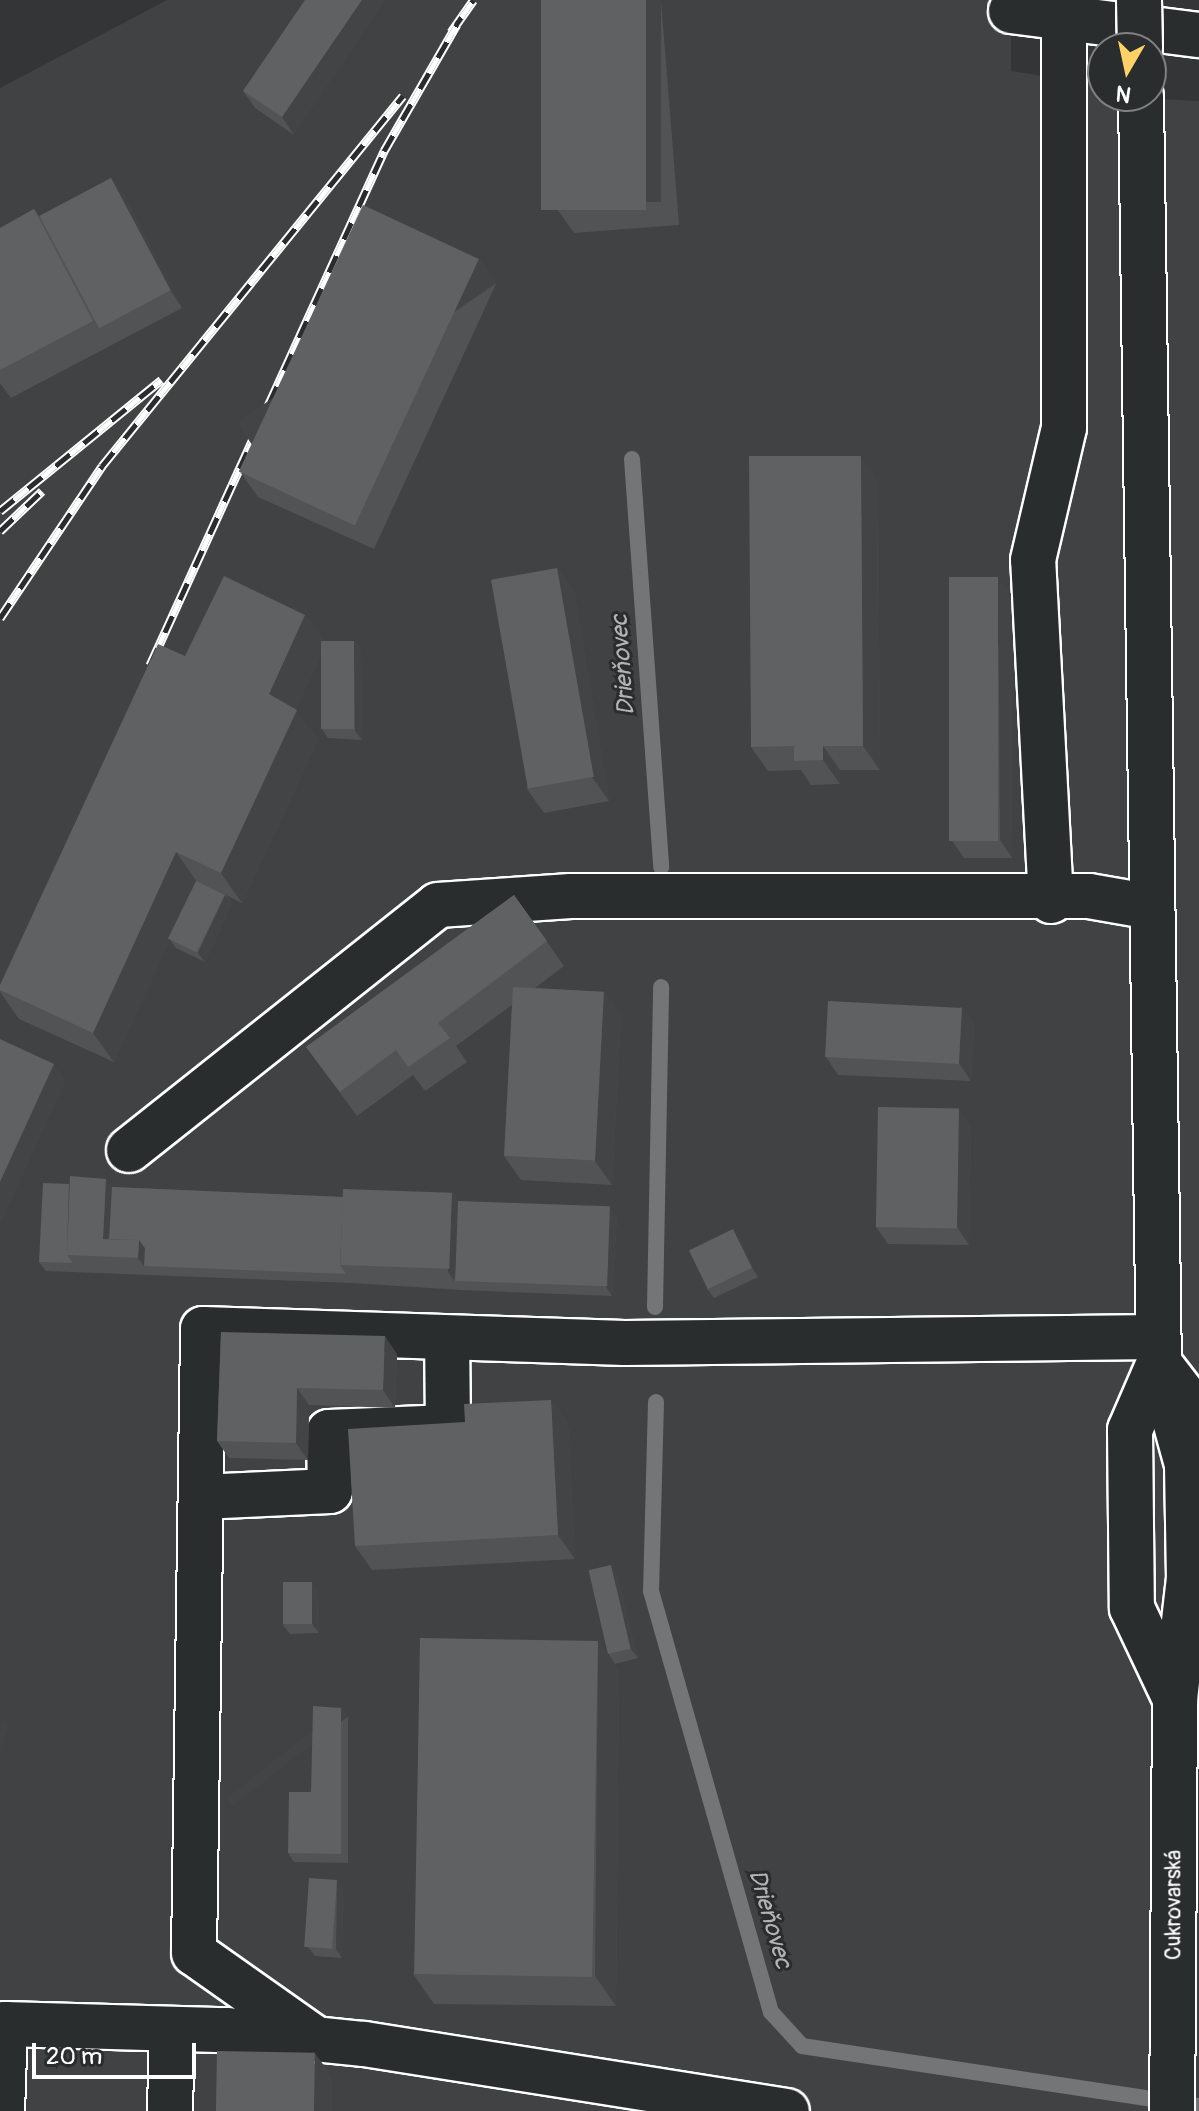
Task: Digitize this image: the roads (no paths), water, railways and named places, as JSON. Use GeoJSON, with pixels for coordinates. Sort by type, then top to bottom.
{"type":"FeatureCollection","features":[{"type":"Feature","properties":{"kind":"street"},"geometry":{"type":"LineString","coordinates":[[1139,0],[1140,32]]}},
{"type":"Feature","properties":{"kind":"street"},"geometry":{"type":"LineString","coordinates":[[1011,11],[1199,35]]}},
{"type":"Feature","properties":{"kind":"street"},"geometry":{"type":"LineString","coordinates":[[1051,901],[1033,560],[1064,428],[1064,17]]}},
{"type":"Feature","properties":{"kind":"street"},"geometry":{"type":"LineString","coordinates":[[1141,112],[1158,1350],[1130,1430],[1132,1608],[1175,1699]]}},
{"type":"Feature","properties":{"kind":"street"},"geometry":{"type":"LineString","coordinates":[[129,1150],[438,905],[571,896],[1051,901],[1089,896],[1152,907]]}},
{"type":"Feature","properties":{"kind":"street"},"geometry":{"type":"LineString","coordinates":[[316,2039],[194,1953],[203,1329],[447,1338],[1158,1350]]}},
{"type":"Feature","properties":{"kind":"street"},"geometry":{"type":"LineString","coordinates":[[201,1497],[330,1491],[329,1432],[448,1427],[447,1338]]}},
{"type":"Feature","properties":{"kind":"street"},"geometry":{"type":"LineString","coordinates":[[1158,1350],[1199,1415]]}},
{"type":"Feature","properties":{"kind":"street","name":"Cukrovarská"},"geometry":{"type":"LineString","coordinates":[[1158,1350],[1187,1465],[1189,1578],[1175,1699],[1173,2091]]}},
{"type":"Feature","properties":{"kind":"street"},"geometry":{"type":"LineString","coordinates":[[1175,1699],[1199,1646]]}},
{"type":"Feature","properties":{"kind":"street"},"geometry":{"type":"LineString","coordinates":[[2,2111],[5,2024],[172,2029],[316,2039],[787,2111]]}},
{"type":"Feature","properties":{"kind":"street"},"geometry":{"type":"LineString","coordinates":[[170,2111],[172,2029]]}},
{"type":"Feature","properties":{"kind":"waterway","name":"Drieňovec"},"geometry":{"type":"LineString","coordinates":[[632,459],[661,867]]}},
{"type":"Feature","properties":{"kind":"waterway","name":"Drieňovec"},"geometry":{"type":"LineString","coordinates":[[655,1307],[661,987]]}},
{"type":"Feature","properties":{"kind":"waterway","name":"Drieňovec"},"geometry":{"type":"LineString","coordinates":[[656,1402],[651,1591],[771,2012],[802,2046],[1199,2106]]}},
{"type":"Feature","properties":{"kind":"railway"},"geometry":{"type":"LineString","coordinates":[[451,32],[473,0]]}},
{"type":"Feature","properties":{"kind":"railway"},"geometry":{"type":"LineString","coordinates":[[150,665],[384,151],[457,24]]}},
{"type":"Feature","properties":{"kind":"railway"},"geometry":{"type":"LineString","coordinates":[[0,618],[102,466],[403,96]]}},
{"type":"Feature","properties":{"kind":"railway"},"geometry":{"type":"LineString","coordinates":[[0,511],[161,380]]}},
{"type":"Feature","properties":{"kind":"railway"},"geometry":{"type":"LineString","coordinates":[[0,531],[42,491]]}}]}
